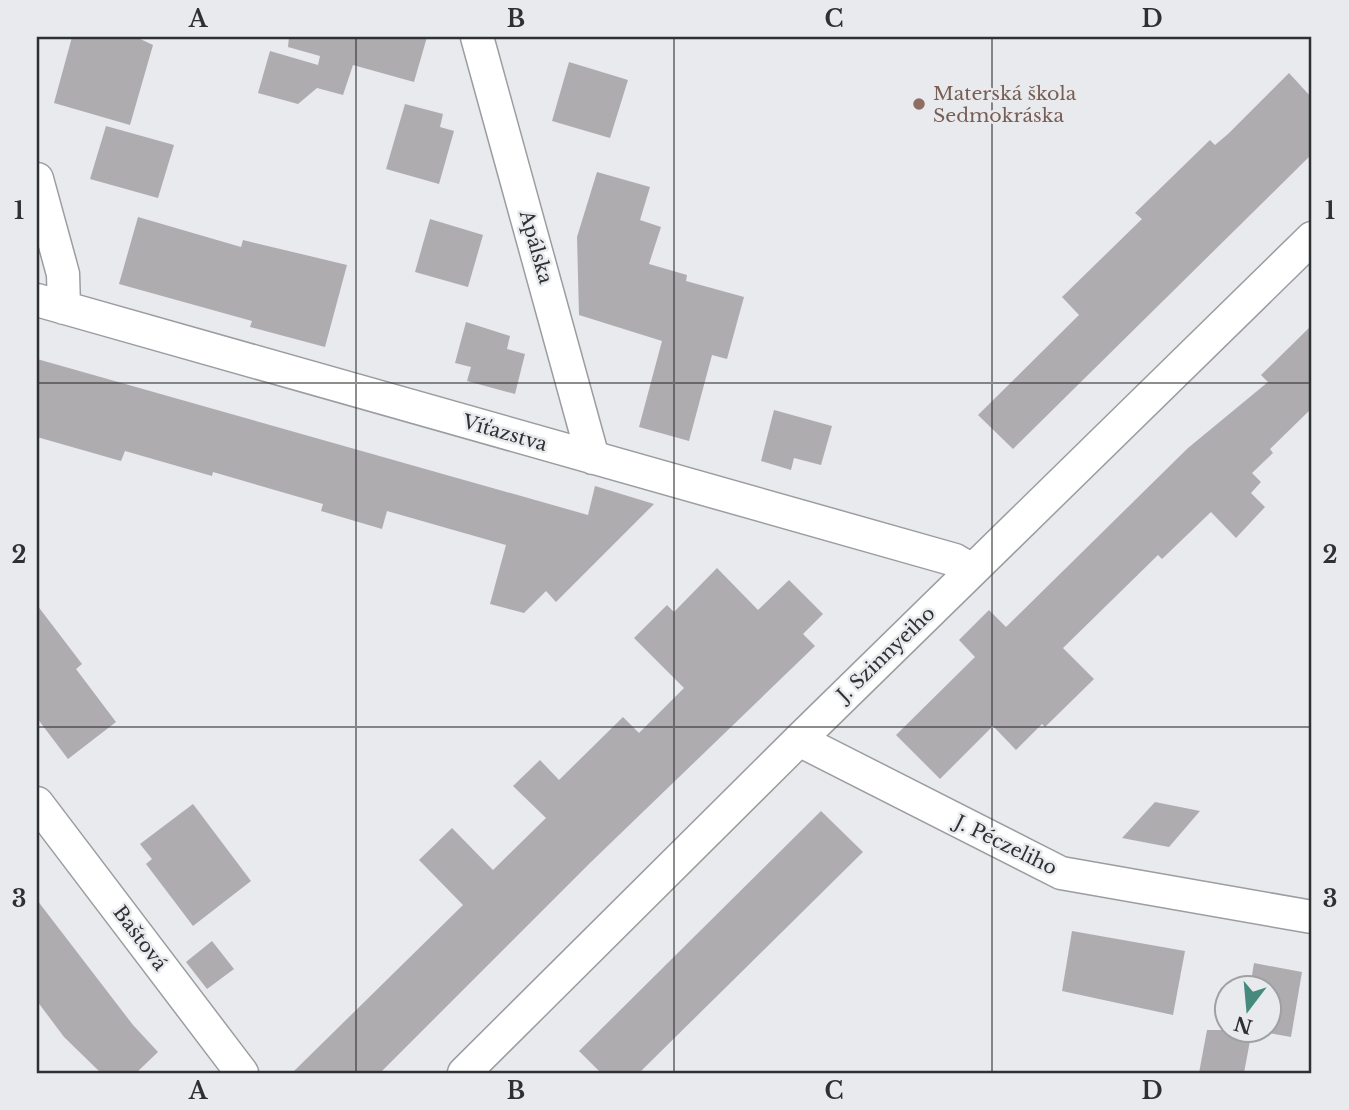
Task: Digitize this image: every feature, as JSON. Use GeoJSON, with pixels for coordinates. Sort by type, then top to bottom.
{"type":"FeatureCollection","features":[{"type":"Feature","properties":{"kind":"street","name":"Apálska"},"geometry":{"type":"LineString","coordinates":[[477,37],[593,458]]}},
{"type":"Feature","properties":{"kind":"street"},"geometry":{"type":"LineString","coordinates":[[37,179],[63,274],[50,304]]}},
{"type":"Feature","properties":{"kind":"street","name":"J. Szinnyeiho"},"geometry":{"type":"LineString","coordinates":[[464,1073],[799,740],[1312,238]]}},
{"type":"Feature","properties":{"kind":"street","name":"Víťazstva"},"geometry":{"type":"LineString","coordinates":[[50,304],[955,560],[972,570]]}},
{"type":"Feature","properties":{"kind":"street","name":"J. Péczeliho"},"geometry":{"type":"LineString","coordinates":[[799,740],[1061,873],[1312,917]]}},
{"type":"Feature","properties":{"kind":"street","name":"Baštová"},"geometry":{"type":"LineString","coordinates":[[37,803],[242,1073]]}},
{"type":"Feature","properties":{"kind":"building"},"geometry":{"type":"Polygon","coordinates":[[[72,37],[136,37],[153,45],[130,125],[54,103],[72,37]]]}},
{"type":"Feature","properties":{"kind":"building"},"geometry":{"type":"Polygon","coordinates":[[[289,37],[427,37],[414,82],[353,65],[343,95],[317,88],[298,104],[258,93],[270,51],[318,65],[320,56],[288,47],[289,37]]]}},
{"type":"Feature","properties":{"kind":"building"},"geometry":{"type":"Polygon","coordinates":[[[569,62],[628,80],[610,138],[552,121],[569,62]]]}},
{"type":"Feature","properties":{"kind":"building"},"geometry":{"type":"Polygon","coordinates":[[[1289,73],[1312,98],[1312,154],[1013,449],[978,415],[1079,315],[1062,297],[1142,219],[1135,213],[1210,140],[1215,145],[1228,134],[1289,73]]]}},
{"type":"Feature","properties":{"kind":"building"},"geometry":{"type":"Polygon","coordinates":[[[405,104],[443,114],[440,127],[454,131],[439,184],[386,169],[405,104]]]}},
{"type":"Feature","properties":{"kind":"building"},"geometry":{"type":"Polygon","coordinates":[[[106,126],[174,145],[158,198],[90,179],[106,126]]]}},
{"type":"Feature","properties":{"kind":"building"},"geometry":{"type":"Polygon","coordinates":[[[597,172],[650,187],[640,220],[661,227],[649,264],[687,275],[686,281],[744,297],[727,359],[712,355],[689,441],[639,427],[662,341],[579,315],[577,237],[597,172]]]}},
{"type":"Feature","properties":{"kind":"building"},"geometry":{"type":"Polygon","coordinates":[[[138,217],[241,247],[243,240],[347,265],[325,347],[250,327],[252,321],[119,284],[138,217]]]}},
{"type":"Feature","properties":{"kind":"building"},"geometry":{"type":"Polygon","coordinates":[[[430,219],[483,235],[468,287],[415,272],[430,219]]]}},
{"type":"Feature","properties":{"kind":"building"},"geometry":{"type":"Polygon","coordinates":[[[466,322],[510,336],[507,349],[525,354],[515,394],[467,381],[471,367],[455,363],[466,322]]]}},
{"type":"Feature","properties":{"kind":"building"},"geometry":{"type":"Polygon","coordinates":[[[1312,325],[1312,408],[1270,449],[1273,453],[1252,473],[1261,482],[1251,493],[1265,507],[1236,538],[1211,512],[1162,559],[1158,555],[1063,648],[1094,679],[1045,727],[1042,724],[1016,750],[993,726],[940,779],[896,735],[975,657],[959,640],[989,610],[1006,627],[1188,448],[1268,382],[1261,375],[1312,325]]]}},
{"type":"Feature","properties":{"kind":"building"},"geometry":{"type":"Polygon","coordinates":[[[37,359],[588,515],[595,486],[654,504],[556,602],[546,591],[524,613],[490,604],[506,545],[387,511],[382,529],[321,511],[323,504],[213,472],[212,476],[125,451],[121,461],[37,437],[37,359]]]}},
{"type":"Feature","properties":{"kind":"building"},"geometry":{"type":"Polygon","coordinates":[[[774,410],[832,426],[821,465],[794,458],[791,470],[761,461],[774,410]]]}},
{"type":"Feature","properties":{"kind":"building"},"geometry":{"type":"Polygon","coordinates":[[[717,568],[758,610],[789,580],[823,614],[803,634],[815,646],[591,862],[380,1073],[292,1073],[463,905],[419,860],[452,828],[493,870],[546,818],[513,786],[540,760],[559,780],[623,717],[639,733],[684,688],[634,638],[667,605],[674,612],[717,568]]]}},
{"type":"Feature","properties":{"kind":"building"},"geometry":{"type":"Polygon","coordinates":[[[37,605],[82,664],[76,669],[116,722],[68,759],[37,718],[37,605]]]}},
{"type":"Feature","properties":{"kind":"building"},"geometry":{"type":"Polygon","coordinates":[[[1155,802],[1200,811],[1169,847],[1122,838],[1155,802]]]}},
{"type":"Feature","properties":{"kind":"building"},"geometry":{"type":"Polygon","coordinates":[[[193,804],[251,881],[193,926],[146,864],[152,859],[140,844],[193,804]]]}},
{"type":"Feature","properties":{"kind":"building"},"geometry":{"type":"Polygon","coordinates":[[[821,811],[863,852],[639,1073],[601,1073],[579,1051],[821,811]]]}},
{"type":"Feature","properties":{"kind":"building"},"geometry":{"type":"Polygon","coordinates":[[[37,900],[133,1025],[158,1052],[136,1073],[101,1073],[64,1037],[37,1001],[37,900]]]}},
{"type":"Feature","properties":{"kind":"building"},"geometry":{"type":"Polygon","coordinates":[[[1072,931],[1185,951],[1173,1015],[1062,991],[1072,931]]]}},
{"type":"Feature","properties":{"kind":"building"},"geometry":{"type":"Polygon","coordinates":[[[212,941],[234,969],[207,989],[186,962],[212,941]]]}},
{"type":"Feature","properties":{"kind":"building"},"geometry":{"type":"Polygon","coordinates":[[[1254,963],[1302,972],[1291,1037],[1282,1035],[1282,974],[1252,974],[1254,963]]]}},
{"type":"Feature","properties":{"kind":"building"},"geometry":{"type":"Polygon","coordinates":[[[1207,1030],[1212,1030],[1212,1044],[1249,1044],[1244,1073],[1199,1073],[1207,1030]]]}},
{"type":"Feature","properties":{"kind":"place","name":"Materská škola Sedmokráska"},"geometry":{"type":"Point","coordinates":[919,104]}}]}
